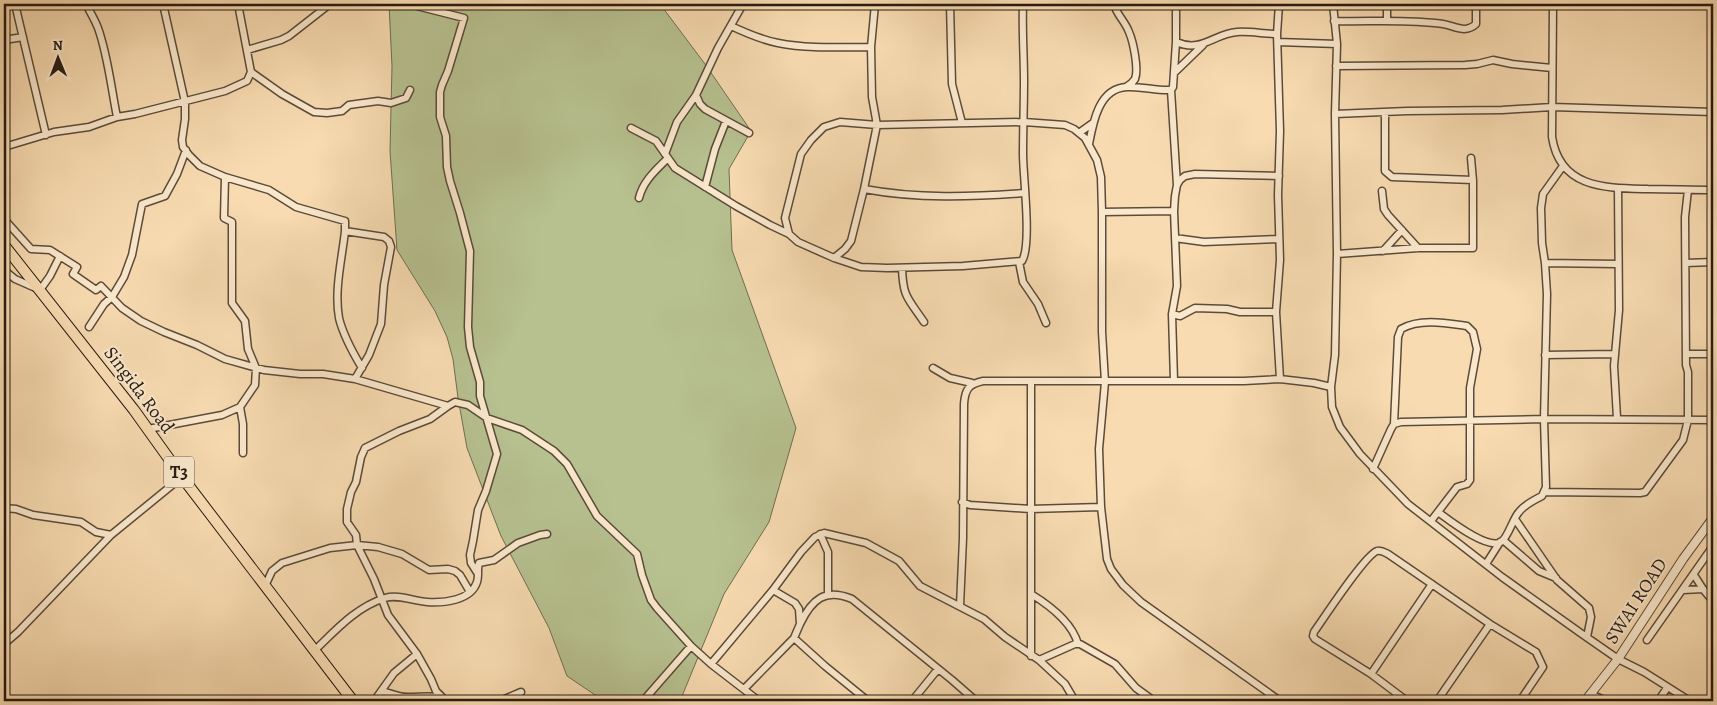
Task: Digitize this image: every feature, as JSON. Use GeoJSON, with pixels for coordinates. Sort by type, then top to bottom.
{"type":"FeatureCollection","features":[{"type":"Feature","properties":{"kind":"highway","name":"Singida Road"},"geometry":{"type":"LineString","coordinates":[[4,245],[148,430],[353,701]]}},
{"type":"Feature","properties":{"kind":"street"},"geometry":{"type":"LineString","coordinates":[[16,4],[22,37],[46,135]]}},
{"type":"Feature","properties":{"kind":"street"},"geometry":{"type":"LineString","coordinates":[[86,4],[98,26],[103,42],[116,117]]}},
{"type":"Feature","properties":{"kind":"street"},"geometry":{"type":"LineString","coordinates":[[163,4],[185,102],[182,140],[186,150],[200,166],[225,177],[269,190],[296,207],[345,221],[338,298],[340,319],[354,354],[362,368]]}},
{"type":"Feature","properties":{"kind":"street"},"geometry":{"type":"LineString","coordinates":[[4,146],[88,126],[116,117],[185,102],[240,85],[246,81],[251,72],[238,4]]}},
{"type":"Feature","properties":{"kind":"street"},"geometry":{"type":"LineString","coordinates":[[247,50],[281,40],[330,4]]}},
{"type":"Feature","properties":{"kind":"street"},"geometry":{"type":"LineString","coordinates":[[409,4],[464,18],[453,58],[440,92],[440,117],[446,136],[446,167],[470,251],[468,326],[470,347],[480,382],[480,396],[496,448],[497,458],[478,510],[470,555],[478,574]]}},
{"type":"Feature","properties":{"kind":"street"},"geometry":{"type":"LineString","coordinates":[[639,198],[642,188],[666,156],[677,122],[696,95],[718,48],[743,4]]}},
{"type":"Feature","properties":{"kind":"street"},"geometry":{"type":"LineString","coordinates":[[834,258],[851,241],[864,189],[876,125],[872,97],[871,46],[875,4]]}},
{"type":"Feature","properties":{"kind":"street"},"geometry":{"type":"LineString","coordinates":[[950,4],[952,84],[962,123]]}},
{"type":"Feature","properties":{"kind":"street"},"geometry":{"type":"LineString","coordinates":[[632,128],[652,138],[674,168],[789,234],[798,242],[834,258],[860,267],[902,268],[1019,262],[1024,258],[1026,248],[1023,155],[1023,4]]}},
{"type":"Feature","properties":{"kind":"street"},"geometry":{"type":"LineString","coordinates":[[1114,4],[1130,32],[1133,48],[1136,74],[1135,79],[1126,87]]}},
{"type":"Feature","properties":{"kind":"street"},"geometry":{"type":"LineString","coordinates":[[1174,381],[1172,314],[1177,286],[1174,210],[1177,185],[1170,90],[1174,84],[1176,4]]}},
{"type":"Feature","properties":{"kind":"street"},"geometry":{"type":"LineString","coordinates":[[1279,4],[1277,34],[1280,260],[1276,312],[1280,379]]}},
{"type":"Feature","properties":{"kind":"street"},"geometry":{"type":"LineString","coordinates":[[1333,4],[1336,44],[1337,254],[1335,355],[1331,387],[1332,407],[1340,427],[1373,469],[1408,504],[1586,637],[1618,659],[1644,672],[1690,701]]}},
{"type":"Feature","properties":{"kind":"street"},"geometry":{"type":"LineString","coordinates":[[1387,4],[1387,20]]}},
{"type":"Feature","properties":{"kind":"street"},"geometry":{"type":"LineString","coordinates":[[1334,20],[1387,20],[1444,24],[1466,29],[1476,24],[1476,4]]}},
{"type":"Feature","properties":{"kind":"street"},"geometry":{"type":"LineString","coordinates":[[1553,4],[1552,107],[1554,146],[1563,166],[1583,181],[1604,187],[1713,190]]}},
{"type":"Feature","properties":{"kind":"street"},"geometry":{"type":"LineString","coordinates":[[731,26],[780,44],[820,48],[871,46]]}},
{"type":"Feature","properties":{"kind":"street"},"geometry":{"type":"LineString","coordinates":[[1174,73],[1203,45],[1221,36],[1237,32],[1277,34]]}},
{"type":"Feature","properties":{"kind":"street"},"geometry":{"type":"LineString","coordinates":[[4,40],[22,37]]}},
{"type":"Feature","properties":{"kind":"street"},"geometry":{"type":"LineString","coordinates":[[1176,42],[1186,46],[1203,45]]}},
{"type":"Feature","properties":{"kind":"street"},"geometry":{"type":"LineString","coordinates":[[1278,42],[1336,44]]}},
{"type":"Feature","properties":{"kind":"street"},"geometry":{"type":"LineString","coordinates":[[1336,66],[1465,65],[1493,60],[1552,68]]}},
{"type":"Feature","properties":{"kind":"street"},"geometry":{"type":"LineString","coordinates":[[251,72],[314,112],[342,111],[349,105],[378,101],[391,103],[406,98],[410,90]]}},
{"type":"Feature","properties":{"kind":"street"},"geometry":{"type":"LineString","coordinates":[[1089,144],[1093,123],[1110,92],[1126,87],[1170,90]]}},
{"type":"Feature","properties":{"kind":"street"},"geometry":{"type":"LineString","coordinates":[[696,95],[705,110],[749,133]]}},
{"type":"Feature","properties":{"kind":"street"},"geometry":{"type":"LineString","coordinates":[[1336,114],[1552,107],[1713,112]]}},
{"type":"Feature","properties":{"kind":"street"},"geometry":{"type":"LineString","coordinates":[[1385,112],[1385,171],[1392,177],[1473,180]]}},
{"type":"Feature","properties":{"kind":"street"},"geometry":{"type":"LineString","coordinates":[[705,187],[715,149],[726,121]]}},
{"type":"Feature","properties":{"kind":"street"},"geometry":{"type":"LineString","coordinates":[[789,234],[785,218],[796,168],[801,154],[824,127],[840,122],[876,125],[1024,122],[1065,125],[1079,133],[1089,144],[1097,160],[1101,177],[1102,332],[1105,382],[1099,449],[1101,507],[1107,559],[1111,569],[1123,585],[1140,602],[1280,701]]}},
{"type":"Feature","properties":{"kind":"street"},"geometry":{"type":"LineString","coordinates":[[1079,133],[1093,123]]}},
{"type":"Feature","properties":{"kind":"street"},"geometry":{"type":"LineString","coordinates":[[89,327],[104,304],[112,297],[124,277],[132,255],[142,204],[165,196],[177,174],[186,150]]}},
{"type":"Feature","properties":{"kind":"street"},"geometry":{"type":"LineString","coordinates":[[1337,254],[1418,248],[1473,248],[1473,180],[1471,158]]}},
{"type":"Feature","properties":{"kind":"street"},"geometry":{"type":"LineString","coordinates":[[1486,564],[1519,512],[1542,496],[1546,487],[1544,419],[1547,294],[1546,263],[1542,243],[1542,198],[1563,166]]}},
{"type":"Feature","properties":{"kind":"street"},"geometry":{"type":"LineString","coordinates":[[1177,185],[1185,176],[1195,174],[1279,176]]}},
{"type":"Feature","properties":{"kind":"street"},"geometry":{"type":"LineString","coordinates":[[148,430],[222,415],[240,407],[255,385],[256,368],[248,349],[245,321],[232,304],[232,222],[224,218],[225,177]]}},
{"type":"Feature","properties":{"kind":"street"},"geometry":{"type":"LineString","coordinates":[[1617,418],[1615,354],[1619,310],[1618,188]]}},
{"type":"Feature","properties":{"kind":"street"},"geometry":{"type":"LineString","coordinates":[[864,189],[914,196],[979,196],[1025,193]]}},
{"type":"Feature","properties":{"kind":"street"},"geometry":{"type":"LineString","coordinates":[[1544,492],[1645,492],[1683,440],[1688,420],[1686,217],[1688,190]]}},
{"type":"Feature","properties":{"kind":"street"},"geometry":{"type":"LineString","coordinates":[[1382,191],[1384,209],[1418,248]]}},
{"type":"Feature","properties":{"kind":"street"},"geometry":{"type":"LineString","coordinates":[[1102,212],[1174,210]]}},
{"type":"Feature","properties":{"kind":"street"},"geometry":{"type":"LineString","coordinates":[[4,220],[31,249],[50,250],[77,267],[73,274],[96,290],[102,286],[122,308],[142,321],[225,359],[256,368],[356,379],[448,406]]}},
{"type":"Feature","properties":{"kind":"street"},"geometry":{"type":"LineString","coordinates":[[1383,251],[1402,230]]}},
{"type":"Feature","properties":{"kind":"street"},"geometry":{"type":"LineString","coordinates":[[345,231],[384,237],[389,241],[391,247],[384,285],[380,324],[375,343],[356,379]]}},
{"type":"Feature","properties":{"kind":"street"},"geometry":{"type":"LineString","coordinates":[[1175,238],[1204,242],[1279,239]]}},
{"type":"Feature","properties":{"kind":"street"},"geometry":{"type":"LineString","coordinates":[[4,270],[15,279],[40,290],[50,276],[60,256]]}},
{"type":"Feature","properties":{"kind":"street"},"geometry":{"type":"LineString","coordinates":[[1019,262],[1023,282],[1038,304],[1046,323]]}},
{"type":"Feature","properties":{"kind":"street"},"geometry":{"type":"LineString","coordinates":[[1686,263],[1713,262]]}},
{"type":"Feature","properties":{"kind":"street"},"geometry":{"type":"LineString","coordinates":[[1546,263],[1618,264]]}},
{"type":"Feature","properties":{"kind":"street"},"geometry":{"type":"LineString","coordinates":[[902,268],[905,293],[924,322]]}},
{"type":"Feature","properties":{"kind":"street"},"geometry":{"type":"LineString","coordinates":[[1172,314],[1180,316],[1195,308],[1227,309],[1240,312],[1276,312]]}},
{"type":"Feature","properties":{"kind":"street"},"geometry":{"type":"LineString","coordinates":[[1373,469],[1394,424],[1398,337],[1401,329],[1407,326],[1433,322],[1467,326],[1473,332],[1477,349],[1470,388],[1470,483],[1457,487],[1431,522]]}},
{"type":"Feature","properties":{"kind":"street"},"geometry":{"type":"LineString","coordinates":[[1545,355],[1615,354]]}},
{"type":"Feature","properties":{"kind":"street"},"geometry":{"type":"LineString","coordinates":[[1686,354],[1713,354]]}},
{"type":"Feature","properties":{"kind":"street"},"geometry":{"type":"LineString","coordinates":[[933,368],[950,378],[972,383],[983,381],[1105,382],[1280,379],[1331,387]]}},
{"type":"Feature","properties":{"kind":"street"},"geometry":{"type":"LineString","coordinates":[[1031,382],[1031,656]]}},
{"type":"Feature","properties":{"kind":"street"},"geometry":{"type":"LineString","coordinates":[[960,606],[963,538],[964,395],[972,383]]}},
{"type":"Feature","properties":{"kind":"street"},"geometry":{"type":"LineString","coordinates":[[449,701],[436,691],[432,679],[417,654],[388,615],[374,579],[357,545],[356,535],[347,522],[347,509],[365,448],[399,431],[430,419],[455,402],[468,405],[487,418],[522,430],[554,450],[567,464],[597,516],[637,554],[651,600],[657,608],[691,646],[759,701]]}},
{"type":"Feature","properties":{"kind":"street"},"geometry":{"type":"LineString","coordinates":[[240,407],[243,424],[243,453]]}},
{"type":"Feature","properties":{"kind":"street"},"geometry":{"type":"LineString","coordinates":[[1394,424],[1420,421],[1617,418],[1713,420]]}},
{"type":"Feature","properties":{"kind":"street"},"geometry":{"type":"LineString","coordinates":[[4,644],[111,536],[182,477]]}},
{"type":"Feature","properties":{"kind":"street"},"geometry":{"type":"LineString","coordinates":[[962,502],[970,505],[1030,509],[1101,507]]}},
{"type":"Feature","properties":{"kind":"street"},"geometry":{"type":"LineString","coordinates":[[4,508],[16,509],[33,515],[81,522],[96,532],[111,536]]}},
{"type":"Feature","properties":{"kind":"street"},"geometry":{"type":"LineString","coordinates":[[1438,512],[1463,530],[1483,540],[1496,543],[1502,541]]}},
{"type":"Feature","properties":{"kind":"street","name":"SWAI ROAD"},"geometry":{"type":"LineString","coordinates":[[1585,701],[1618,659],[1683,559],[1713,518]]}},
{"type":"Feature","properties":{"kind":"street"},"geometry":{"type":"LineString","coordinates":[[1515,519],[1556,578],[1589,608],[1591,617],[1586,637]]}},
{"type":"Feature","properties":{"kind":"street"},"geometry":{"type":"LineString","coordinates":[[314,651],[354,615],[381,600],[391,597],[428,602],[464,597],[470,592],[477,581],[479,563],[494,560],[518,543],[547,534]]}},
{"type":"Feature","properties":{"kind":"street"},"geometry":{"type":"LineString","coordinates":[[711,664],[773,590],[801,552],[820,534],[829,534],[866,543],[899,562],[920,586],[984,619],[1031,656],[1039,660],[1066,684],[1075,701]]}},
{"type":"Feature","properties":{"kind":"street"},"geometry":{"type":"LineString","coordinates":[[820,534],[828,552],[828,594]]}},
{"type":"Feature","properties":{"kind":"street"},"geometry":{"type":"LineString","coordinates":[[1502,541],[1536,569],[1556,578]]}},
{"type":"Feature","properties":{"kind":"street"},"geometry":{"type":"LineString","coordinates":[[265,586],[272,571],[282,563],[330,548],[357,545],[378,547],[402,554],[429,570],[448,569],[455,571],[460,575],[470,592]]}},
{"type":"Feature","properties":{"kind":"street"},"geometry":{"type":"LineString","coordinates":[[1647,640],[1713,546]]}},
{"type":"Feature","properties":{"kind":"street"},"geometry":{"type":"LineString","coordinates":[[1407,701],[1371,674],[1313,636],[1365,561],[1377,551],[1388,554],[1490,624],[1536,652],[1543,667],[1520,701]]}},
{"type":"Feature","properties":{"kind":"street"},"geometry":{"type":"LineString","coordinates":[[1694,575],[1713,601]]}},
{"type":"Feature","properties":{"kind":"street"},"geometry":{"type":"LineString","coordinates":[[1371,674],[1432,584]]}},
{"type":"Feature","properties":{"kind":"street"},"geometry":{"type":"LineString","coordinates":[[1683,590],[1703,589]]}},
{"type":"Feature","properties":{"kind":"street"},"geometry":{"type":"LineString","coordinates":[[773,590],[796,603],[800,609],[800,624]]}},
{"type":"Feature","properties":{"kind":"street"},"geometry":{"type":"LineString","coordinates":[[744,690],[794,638],[800,624],[814,602],[828,594],[852,599],[976,701]]}},
{"type":"Feature","properties":{"kind":"street"},"geometry":{"type":"LineString","coordinates":[[1031,594],[1047,604],[1067,624],[1074,632],[1078,644]]}},
{"type":"Feature","properties":{"kind":"street"},"geometry":{"type":"LineString","coordinates":[[1438,701],[1490,624]]}},
{"type":"Feature","properties":{"kind":"street"},"geometry":{"type":"LineString","coordinates":[[794,638],[868,701]]}},
{"type":"Feature","properties":{"kind":"street"},"geometry":{"type":"LineString","coordinates":[[1039,660],[1078,644],[1096,652],[1115,664],[1136,688],[1154,701]]}},
{"type":"Feature","properties":{"kind":"street"},"geometry":{"type":"LineString","coordinates":[[643,701],[691,646]]}},
{"type":"Feature","properties":{"kind":"street"},"geometry":{"type":"LineString","coordinates":[[374,701],[394,673],[417,654]]}},
{"type":"Feature","properties":{"kind":"street"},"geometry":{"type":"LineString","coordinates":[[912,701],[938,669]]}},
{"type":"Feature","properties":{"kind":"street"},"geometry":{"type":"LineString","coordinates":[[1658,701],[1667,688]]}},
{"type":"Feature","properties":{"kind":"street"},"geometry":{"type":"LineString","coordinates":[[382,691],[407,698],[432,695],[442,697]]}},
{"type":"Feature","properties":{"kind":"street"},"geometry":{"type":"LineString","coordinates":[[500,701],[521,692]]}},
{"type":"Feature","properties":{"kind":"street"},"geometry":{"type":"LineString","coordinates":[[1590,694],[1607,701]]}},
{"type":"Feature","properties":{"kind":"green space"},"geometry":{"type":"Polygon","coordinates":[[[389,4],[660,4],[705,64],[751,131],[729,169],[732,250],[796,428],[769,522],[724,594],[680,701],[604,701],[567,676],[549,628],[501,536],[467,448],[453,359],[447,337],[435,311],[397,250],[390,151],[392,66],[389,4]]]}}]}
